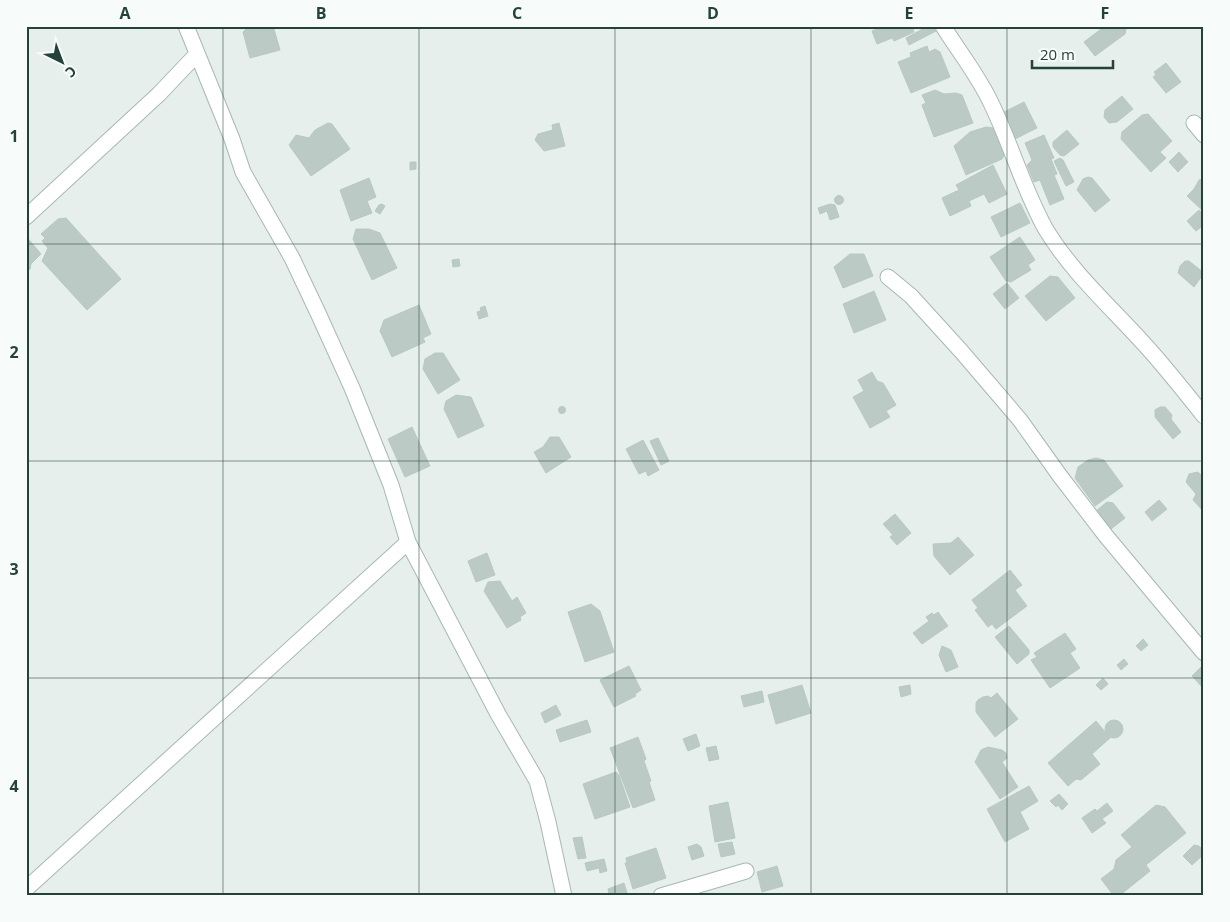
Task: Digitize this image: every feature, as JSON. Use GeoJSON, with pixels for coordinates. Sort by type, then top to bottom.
{"type":"FeatureCollection","features":[{"type":"Feature","properties":{"kind":"street"},"geometry":{"type":"LineString","coordinates":[[186,26],[232,139],[243,172],[292,258],[352,388],[391,485],[408,542],[498,714],[537,781],[564,896]]}},
{"type":"Feature","properties":{"kind":"street"},"geometry":{"type":"LineString","coordinates":[[943,26],[980,82],[992,104],[1045,228],[1089,287],[1146,346],[1204,416]]}},
{"type":"Feature","properties":{"kind":"street"},"geometry":{"type":"LineString","coordinates":[[26,217],[159,94],[197,54]]}},
{"type":"Feature","properties":{"kind":"street"},"geometry":{"type":"LineString","coordinates":[[888,277],[911,296],[1014,413],[1106,536],[1204,653]]}},
{"type":"Feature","properties":{"kind":"street"},"geometry":{"type":"LineString","coordinates":[[26,890],[408,542]]}},
{"type":"Feature","properties":{"kind":"street"},"geometry":{"type":"LineString","coordinates":[[661,896],[746,870]]}},
{"type":"Feature","properties":{"kind":"building"},"geometry":{"type":"Polygon","coordinates":[[[249,26],[273,26],[280,50],[250,58],[243,32],[249,26]]]}},
{"type":"Feature","properties":{"kind":"building"},"geometry":{"type":"Polygon","coordinates":[[[881,26],[912,26],[914,32],[894,41],[892,38],[877,44],[872,31],[881,26]]]}},
{"type":"Feature","properties":{"kind":"building"},"geometry":{"type":"Polygon","coordinates":[[[928,26],[934,26],[936,31],[909,45],[906,38],[928,26]]]}},
{"type":"Feature","properties":{"kind":"building"},"geometry":{"type":"Polygon","coordinates":[[[1105,26],[1124,26],[1126,29],[1125,34],[1095,56],[1084,42],[1105,26]]]}},
{"type":"Feature","properties":{"kind":"building"},"geometry":{"type":"Polygon","coordinates":[[[927,46],[929,52],[935,49],[940,52],[950,77],[911,93],[898,62],[911,57],[910,53],[927,46]]]}},
{"type":"Feature","properties":{"kind":"building"},"geometry":{"type":"Polygon","coordinates":[[[1166,63],[1181,82],[1166,93],[1153,77],[1156,75],[1154,72],[1166,63]]]}},
{"type":"Feature","properties":{"kind":"building"},"geometry":{"type":"Polygon","coordinates":[[[935,90],[944,94],[956,93],[962,95],[973,123],[934,137],[922,105],[926,103],[922,95],[935,90]]]}},
{"type":"Feature","properties":{"kind":"building"},"geometry":{"type":"Polygon","coordinates":[[[1122,96],[1133,109],[1117,122],[1109,123],[1104,117],[1105,110],[1122,96]]]}},
{"type":"Feature","properties":{"kind":"building"},"geometry":{"type":"Polygon","coordinates":[[[1024,102],[1037,128],[1015,139],[1002,113],[1024,102]]]}},
{"type":"Feature","properties":{"kind":"building"},"geometry":{"type":"Polygon","coordinates":[[[1148,114],[1172,141],[1160,152],[1166,158],[1151,172],[1121,139],[1122,132],[1142,115],[1148,114]]]}},
{"type":"Feature","properties":{"kind":"building"},"geometry":{"type":"Polygon","coordinates":[[[328,123],[332,124],[350,149],[311,176],[289,145],[296,135],[309,138],[315,130],[328,123]]]}},
{"type":"Feature","properties":{"kind":"building"},"geometry":{"type":"Polygon","coordinates":[[[559,123],[565,146],[544,151],[535,140],[538,134],[553,130],[552,125],[559,123]]]}},
{"type":"Feature","properties":{"kind":"building"},"geometry":{"type":"Polygon","coordinates":[[[986,127],[994,128],[1005,154],[1002,159],[966,175],[954,146],[970,132],[986,127]]]}},
{"type":"Feature","properties":{"kind":"building"},"geometry":{"type":"Polygon","coordinates":[[[1067,130],[1079,144],[1064,156],[1060,155],[1053,147],[1053,142],[1067,130]]]}},
{"type":"Feature","properties":{"kind":"building"},"geometry":{"type":"Polygon","coordinates":[[[1044,135],[1054,158],[1051,159],[1057,174],[1054,175],[1064,199],[1050,205],[1040,180],[1034,182],[1027,165],[1032,160],[1025,143],[1044,135]]]}},
{"type":"Feature","properties":{"kind":"building"},"geometry":{"type":"Polygon","coordinates":[[[1179,152],[1188,162],[1178,172],[1169,162],[1179,152]]]}},
{"type":"Feature","properties":{"kind":"building"},"geometry":{"type":"Polygon","coordinates":[[[1060,158],[1063,160],[1074,182],[1066,186],[1054,161],[1060,158]]]}},
{"type":"Feature","properties":{"kind":"building"},"geometry":{"type":"Polygon","coordinates":[[[410,162],[416,162],[416,169],[410,170],[410,162]]]}},
{"type":"Feature","properties":{"kind":"building"},"geometry":{"type":"Polygon","coordinates":[[[993,165],[1007,194],[989,203],[984,194],[969,201],[971,206],[950,216],[942,198],[959,190],[956,185],[993,165]]]}},
{"type":"Feature","properties":{"kind":"building"},"geometry":{"type":"Polygon","coordinates":[[[369,178],[376,197],[367,201],[372,213],[351,221],[340,190],[369,178]]]}},
{"type":"Feature","properties":{"kind":"building"},"geometry":{"type":"Polygon","coordinates":[[[1092,178],[1110,200],[1095,212],[1077,190],[1083,179],[1092,178]]]}},
{"type":"Feature","properties":{"kind":"building"},"geometry":{"type":"Polygon","coordinates":[[[1204,179],[1204,212],[1187,196],[1199,180],[1204,179]]]}},
{"type":"Feature","properties":{"kind":"building"},"geometry":{"type":"Polygon","coordinates":[[[839,196],[843,200],[839,204],[835,200],[839,196]]]}},
{"type":"Feature","properties":{"kind":"building"},"geometry":{"type":"Polygon","coordinates":[[[1020,203],[1030,223],[1001,237],[991,217],[1020,203]]]}},
{"type":"Feature","properties":{"kind":"building"},"geometry":{"type":"Polygon","coordinates":[[[382,204],[385,206],[380,214],[375,211],[382,204]]]}},
{"type":"Feature","properties":{"kind":"building"},"geometry":{"type":"Polygon","coordinates":[[[830,204],[835,205],[839,217],[830,220],[827,211],[820,214],[818,208],[830,204]]]}},
{"type":"Feature","properties":{"kind":"building"},"geometry":{"type":"Polygon","coordinates":[[[1199,210],[1204,216],[1204,225],[1196,231],[1187,221],[1199,210]]]}},
{"type":"Feature","properties":{"kind":"building"},"geometry":{"type":"Polygon","coordinates":[[[66,218],[121,279],[87,310],[42,261],[48,248],[42,241],[45,238],[41,234],[58,219],[66,218]]]}},
{"type":"Feature","properties":{"kind":"building"},"geometry":{"type":"Polygon","coordinates":[[[356,229],[369,229],[380,233],[397,268],[372,280],[353,239],[356,229]]]}},
{"type":"Feature","properties":{"kind":"building"},"geometry":{"type":"Polygon","coordinates":[[[26,236],[41,254],[31,264],[30,269],[26,273],[26,236]]]}},
{"type":"Feature","properties":{"kind":"building"},"geometry":{"type":"Polygon","coordinates":[[[1020,237],[1035,260],[1028,265],[1031,270],[1011,282],[1006,281],[990,257],[1020,237]]]}},
{"type":"Feature","properties":{"kind":"building"},"geometry":{"type":"Polygon","coordinates":[[[850,254],[864,254],[873,276],[843,288],[834,267],[850,254]]]}},
{"type":"Feature","properties":{"kind":"building"},"geometry":{"type":"Polygon","coordinates":[[[459,259],[460,266],[453,267],[452,260],[459,259]]]}},
{"type":"Feature","properties":{"kind":"building"},"geometry":{"type":"Polygon","coordinates":[[[1185,261],[1189,261],[1204,273],[1194,287],[1178,273],[1180,266],[1185,261]]]}},
{"type":"Feature","properties":{"kind":"building"},"geometry":{"type":"Polygon","coordinates":[[[1050,276],[1058,277],[1075,298],[1046,321],[1025,296],[1050,276]]]}},
{"type":"Feature","properties":{"kind":"building"},"geometry":{"type":"Polygon","coordinates":[[[1007,283],[1019,298],[1005,309],[993,294],[1007,283]]]}},
{"type":"Feature","properties":{"kind":"building"},"geometry":{"type":"Polygon","coordinates":[[[874,291],[886,320],[854,333],[843,304],[874,291]]]}},
{"type":"Feature","properties":{"kind":"building"},"geometry":{"type":"Polygon","coordinates":[[[419,305],[431,334],[423,338],[425,342],[392,357],[380,331],[384,320],[419,305]]]}},
{"type":"Feature","properties":{"kind":"building"},"geometry":{"type":"Polygon","coordinates":[[[485,306],[488,316],[479,319],[477,312],[481,311],[480,308],[485,306]]]}},
{"type":"Feature","properties":{"kind":"building"},"geometry":{"type":"Polygon","coordinates":[[[435,353],[443,353],[460,380],[438,394],[423,369],[425,359],[435,353]]]}},
{"type":"Feature","properties":{"kind":"building"},"geometry":{"type":"Polygon","coordinates":[[[872,372],[877,381],[883,383],[896,405],[886,411],[890,417],[870,428],[853,397],[864,391],[858,380],[872,372]]]}},
{"type":"Feature","properties":{"kind":"building"},"geometry":{"type":"Polygon","coordinates":[[[456,395],[471,397],[484,426],[458,438],[444,409],[446,401],[456,395]]]}},
{"type":"Feature","properties":{"kind":"building"},"geometry":{"type":"Polygon","coordinates":[[[562,406],[566,410],[562,414],[558,410],[562,406]]]}},
{"type":"Feature","properties":{"kind":"building"},"geometry":{"type":"Polygon","coordinates":[[[1165,407],[1172,415],[1171,419],[1181,432],[1173,439],[1155,417],[1155,410],[1165,407]]]}},
{"type":"Feature","properties":{"kind":"building"},"geometry":{"type":"Polygon","coordinates":[[[412,427],[430,466],[405,477],[388,439],[412,427]]]}},
{"type":"Feature","properties":{"kind":"building"},"geometry":{"type":"Polygon","coordinates":[[[550,437],[559,437],[571,457],[546,473],[534,452],[543,447],[550,437]]]}},
{"type":"Feature","properties":{"kind":"building"},"geometry":{"type":"Polygon","coordinates":[[[658,438],[669,461],[661,465],[650,441],[658,438]]]}},
{"type":"Feature","properties":{"kind":"building"},"geometry":{"type":"Polygon","coordinates":[[[643,440],[659,470],[648,476],[646,471],[639,474],[626,449],[643,440]]]}},
{"type":"Feature","properties":{"kind":"building"},"geometry":{"type":"Polygon","coordinates":[[[1096,458],[1104,460],[1123,486],[1095,506],[1075,478],[1078,467],[1088,460],[1096,458]]]}},
{"type":"Feature","properties":{"kind":"building"},"geometry":{"type":"Polygon","coordinates":[[[1198,472],[1204,478],[1204,512],[1193,500],[1196,494],[1186,482],[1189,474],[1198,472]]]}},
{"type":"Feature","properties":{"kind":"building"},"geometry":{"type":"Polygon","coordinates":[[[1159,500],[1167,509],[1152,521],[1145,512],[1159,500]]]}},
{"type":"Feature","properties":{"kind":"building"},"geometry":{"type":"Polygon","coordinates":[[[1107,502],[1113,503],[1125,518],[1111,529],[1096,511],[1107,502]]]}},
{"type":"Feature","properties":{"kind":"building"},"geometry":{"type":"Polygon","coordinates":[[[895,514],[911,533],[897,545],[890,537],[893,535],[883,524],[895,514]]]}},
{"type":"Feature","properties":{"kind":"building"},"geometry":{"type":"Polygon","coordinates":[[[958,537],[974,555],[950,575],[934,556],[933,544],[951,543],[958,537]]]}},
{"type":"Feature","properties":{"kind":"building"},"geometry":{"type":"Polygon","coordinates":[[[487,553],[495,575],[476,582],[468,561],[487,553]]]}},
{"type":"Feature","properties":{"kind":"building"},"geometry":{"type":"Polygon","coordinates":[[[1010,570],[1022,585],[1015,590],[1027,606],[996,629],[992,624],[988,627],[975,610],[978,608],[972,600],[1010,570]]]}},
{"type":"Feature","properties":{"kind":"building"},"geometry":{"type":"Polygon","coordinates":[[[500,581],[512,601],[517,597],[526,613],[520,617],[521,620],[507,628],[484,591],[488,582],[500,581]]]}},
{"type":"Feature","properties":{"kind":"building"},"geometry":{"type":"Polygon","coordinates":[[[591,604],[600,611],[614,652],[585,662],[568,612],[591,604]]]}},
{"type":"Feature","properties":{"kind":"building"},"geometry":{"type":"Polygon","coordinates":[[[938,612],[948,626],[922,644],[913,633],[929,621],[926,617],[938,612]]]}},
{"type":"Feature","properties":{"kind":"building"},"geometry":{"type":"Polygon","coordinates":[[[1009,626],[1029,650],[1029,654],[1017,664],[995,637],[1009,626]]]}},
{"type":"Feature","properties":{"kind":"building"},"geometry":{"type":"Polygon","coordinates":[[[1065,633],[1076,649],[1070,653],[1080,668],[1050,688],[1031,660],[1037,657],[1034,653],[1065,633]]]}},
{"type":"Feature","properties":{"kind":"building"},"geometry":{"type":"Polygon","coordinates":[[[1143,639],[1148,645],[1141,651],[1136,646],[1143,639]]]}},
{"type":"Feature","properties":{"kind":"building"},"geometry":{"type":"Polygon","coordinates":[[[942,646],[951,650],[958,667],[946,672],[939,655],[942,646]]]}},
{"type":"Feature","properties":{"kind":"building"},"geometry":{"type":"Polygon","coordinates":[[[1124,659],[1128,664],[1121,670],[1117,665],[1124,659]]]}},
{"type":"Feature","properties":{"kind":"building"},"geometry":{"type":"Polygon","coordinates":[[[1204,665],[1204,689],[1192,676],[1204,665]]]}},
{"type":"Feature","properties":{"kind":"building"},"geometry":{"type":"Polygon","coordinates":[[[629,666],[641,690],[635,694],[636,696],[614,707],[600,680],[629,666]]]}},
{"type":"Feature","properties":{"kind":"building"},"geometry":{"type":"Polygon","coordinates":[[[1103,678],[1108,684],[1101,690],[1096,685],[1103,678]]]}},
{"type":"Feature","properties":{"kind":"building"},"geometry":{"type":"Polygon","coordinates":[[[802,685],[811,713],[776,724],[768,695],[802,685]]]}},
{"type":"Feature","properties":{"kind":"building"},"geometry":{"type":"Polygon","coordinates":[[[910,685],[911,694],[901,697],[899,687],[910,685]]]}},
{"type":"Feature","properties":{"kind":"building"},"geometry":{"type":"Polygon","coordinates":[[[762,691],[764,702],[744,707],[741,696],[762,691]]]}},
{"type":"Feature","properties":{"kind":"building"},"geometry":{"type":"Polygon","coordinates":[[[997,693],[1018,719],[995,737],[976,712],[976,703],[983,697],[988,696],[991,698],[997,693]]]}},
{"type":"Feature","properties":{"kind":"building"},"geometry":{"type":"Polygon","coordinates":[[[556,705],[561,715],[545,723],[541,713],[556,705]]]}},
{"type":"Feature","properties":{"kind":"building"},"geometry":{"type":"Polygon","coordinates":[[[587,720],[591,732],[560,742],[556,730],[587,720]]]}},
{"type":"Feature","properties":{"kind":"building"},"geometry":{"type":"Polygon","coordinates":[[[1114,720],[1120,723],[1123,729],[1120,735],[1114,738],[1108,735],[1105,729],[1108,723],[1114,720]]]}},
{"type":"Feature","properties":{"kind":"building"},"geometry":{"type":"Polygon","coordinates":[[[1096,721],[1110,738],[1092,754],[1100,764],[1081,780],[1076,779],[1068,786],[1048,763],[1096,721]]]}},
{"type":"Feature","properties":{"kind":"building"},"geometry":{"type":"Polygon","coordinates":[[[696,734],[700,746],[688,751],[683,739],[696,734]]]}},
{"type":"Feature","properties":{"kind":"building"},"geometry":{"type":"Polygon","coordinates":[[[638,737],[646,759],[644,761],[655,800],[633,808],[610,748],[638,737]]]}},
{"type":"Feature","properties":{"kind":"building"},"geometry":{"type":"Polygon","coordinates":[[[716,746],[719,759],[709,761],[706,748],[716,746]]]}},
{"type":"Feature","properties":{"kind":"building"},"geometry":{"type":"Polygon","coordinates":[[[988,747],[1002,750],[1006,753],[1007,758],[1002,762],[1018,787],[1000,799],[975,762],[981,750],[988,747]]]}},
{"type":"Feature","properties":{"kind":"building"},"geometry":{"type":"Polygon","coordinates":[[[616,772],[619,775],[630,807],[595,819],[583,784],[616,772]]]}},
{"type":"Feature","properties":{"kind":"building"},"geometry":{"type":"Polygon","coordinates":[[[1029,786],[1038,801],[1020,812],[1029,829],[1005,842],[987,809],[1029,786]]]}},
{"type":"Feature","properties":{"kind":"building"},"geometry":{"type":"Polygon","coordinates":[[[1059,794],[1068,804],[1062,810],[1058,805],[1056,807],[1050,801],[1059,794]]]}},
{"type":"Feature","properties":{"kind":"building"},"geometry":{"type":"Polygon","coordinates":[[[728,802],[735,838],[715,842],[709,806],[728,802]]]}},
{"type":"Feature","properties":{"kind":"building"},"geometry":{"type":"Polygon","coordinates":[[[1107,803],[1113,811],[1102,819],[1106,823],[1092,833],[1082,818],[1095,809],[1097,811],[1107,803]]]}},
{"type":"Feature","properties":{"kind":"building"},"geometry":{"type":"Polygon","coordinates":[[[1156,805],[1165,807],[1186,833],[1146,865],[1150,871],[1119,896],[1114,896],[1101,879],[1114,869],[1116,860],[1132,847],[1121,835],[1156,805]]]}},
{"type":"Feature","properties":{"kind":"building"},"geometry":{"type":"Polygon","coordinates":[[[582,837],[586,858],[578,859],[573,838],[582,837]]]}},
{"type":"Feature","properties":{"kind":"building"},"geometry":{"type":"Polygon","coordinates":[[[732,842],[735,854],[721,857],[718,844],[732,842]]]}},
{"type":"Feature","properties":{"kind":"building"},"geometry":{"type":"Polygon","coordinates":[[[697,844],[701,847],[704,856],[692,860],[688,847],[697,844]]]}},
{"type":"Feature","properties":{"kind":"building"},"geometry":{"type":"Polygon","coordinates":[[[1194,845],[1199,846],[1204,851],[1204,854],[1192,865],[1183,856],[1194,845]]]}},
{"type":"Feature","properties":{"kind":"building"},"geometry":{"type":"Polygon","coordinates":[[[656,848],[666,878],[633,889],[625,863],[627,863],[626,858],[656,848]]]}},
{"type":"Feature","properties":{"kind":"building"},"geometry":{"type":"Polygon","coordinates":[[[604,859],[607,871],[600,873],[599,868],[587,871],[585,863],[604,859]]]}},
{"type":"Feature","properties":{"kind":"building"},"geometry":{"type":"Polygon","coordinates":[[[777,866],[783,886],[762,892],[757,872],[777,866]]]}},
{"type":"Feature","properties":{"kind":"building"},"geometry":{"type":"Polygon","coordinates":[[[624,883],[628,896],[603,896],[609,893],[608,889],[624,883]]]}}]}
